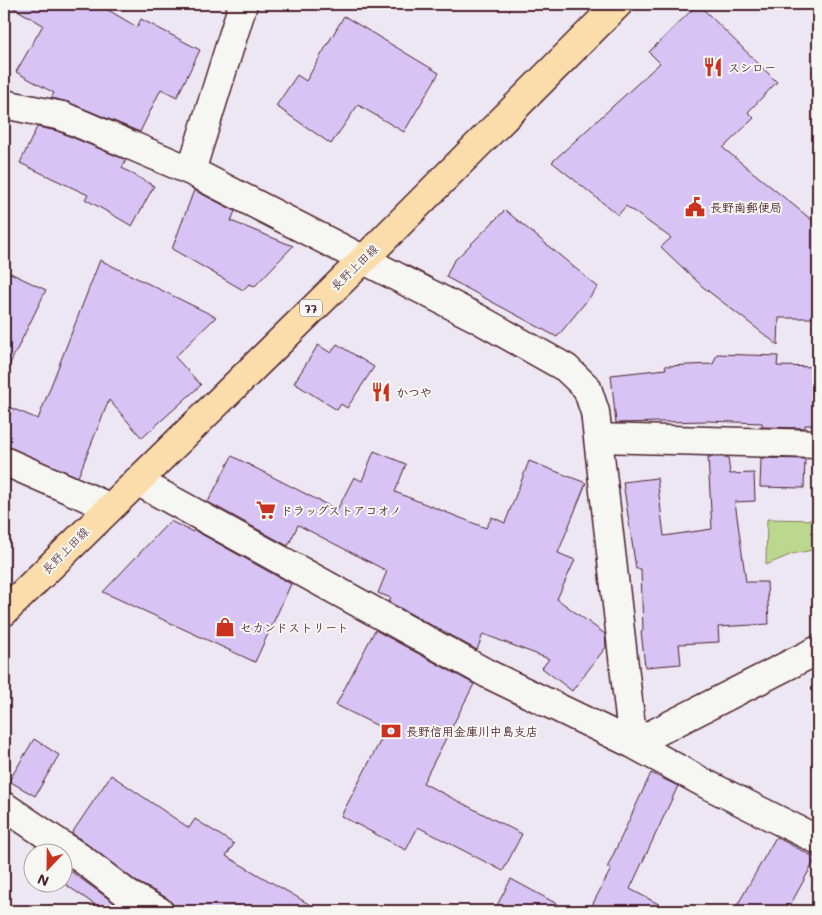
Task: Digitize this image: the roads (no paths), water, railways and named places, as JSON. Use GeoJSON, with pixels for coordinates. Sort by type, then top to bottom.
{"type":"FeatureCollection","features":[{"type":"Feature","properties":{"kind":"main road","name":"長野上田線"},"geometry":{"type":"LineString","coordinates":[[4,612],[109,506],[137,481],[363,260],[618,4]]}},
{"type":"Feature","properties":{"kind":"street"},"geometry":{"type":"LineString","coordinates":[[191,171],[243,4]]}},
{"type":"Feature","properties":{"kind":"street"},"geometry":{"type":"LineString","coordinates":[[4,104],[62,116],[191,171],[477,318],[566,368],[586,388],[595,412],[633,744]]}},
{"type":"Feature","properties":{"kind":"street"},"geometry":{"type":"LineString","coordinates":[[598,438],[818,444]]}},
{"type":"Feature","properties":{"kind":"street"},"geometry":{"type":"LineString","coordinates":[[4,461],[109,506]]}},
{"type":"Feature","properties":{"kind":"street"},"geometry":{"type":"LineString","coordinates":[[137,481],[488,674],[633,744],[706,784],[818,840]]}},
{"type":"Feature","properties":{"kind":"street"},"geometry":{"type":"LineString","coordinates":[[633,744],[818,650]]}},
{"type":"Feature","properties":{"kind":"street"},"geometry":{"type":"LineString","coordinates":[[4,806],[82,859],[129,894],[159,911]]}},
{"type":"Feature","properties":{"kind":"place","name":"スシロー"},"geometry":{"type":"Point","coordinates":[713,67]}},
{"type":"Feature","properties":{"kind":"place","name":"長野南郵便局"},"geometry":{"type":"Point","coordinates":[695,207]}},
{"type":"Feature","properties":{"kind":"place","name":"かつや"},"geometry":{"type":"Point","coordinates":[381,392]}},
{"type":"Feature","properties":{"kind":"place","name":"ドラッグストアコオノ"},"geometry":{"type":"Point","coordinates":[266,510]}},
{"type":"Feature","properties":{"kind":"place","name":"セカンドストリート"},"geometry":{"type":"Point","coordinates":[225,627]}},
{"type":"Feature","properties":{"kind":"place","name":"長野信用金庫川中島支店"},"geometry":{"type":"Point","coordinates":[391,731]}}]}
